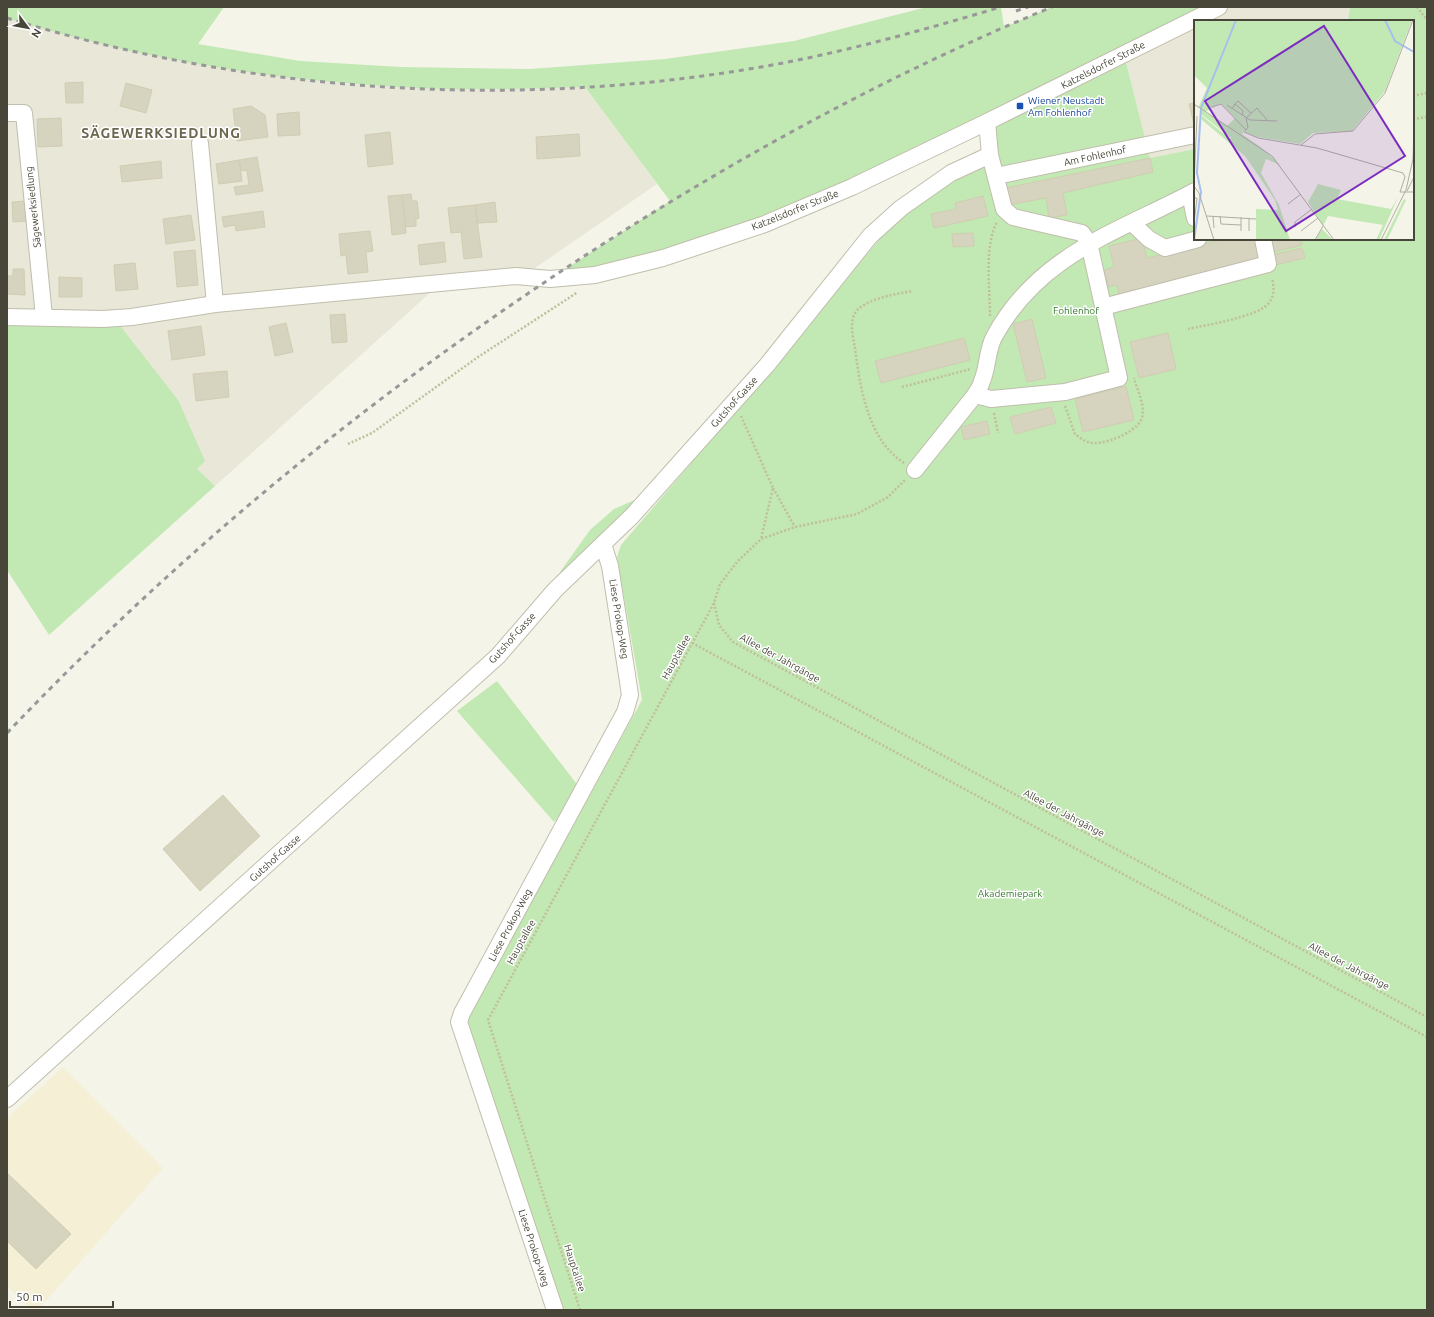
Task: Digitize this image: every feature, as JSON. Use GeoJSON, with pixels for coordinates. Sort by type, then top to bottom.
{"type":"FeatureCollection","features":[{"type":"Feature","properties":{"kind":"street","name":"Katzelsdorfer Straße"},"geometry":{"type":"LineString","coordinates":[[7,317],[103,319],[132,317],[215,304],[516,276],[550,279],[595,274],[663,258],[765,224],[852,187],[987,122],[1218,7]]}},
{"type":"Feature","properties":{"kind":"street","name":"Sägewerksiedlung"},"geometry":{"type":"LineString","coordinates":[[7,113],[24,113],[44,317]]}},
{"type":"Feature","properties":{"kind":"street"},"geometry":{"type":"LineString","coordinates":[[976,395],[991,399],[1065,392],[1119,378],[1089,243],[1082,233],[1013,217],[1004,209],[990,155],[987,122]]}},
{"type":"Feature","properties":{"kind":"street","name":"Am Fohlenhof"},"geometry":{"type":"LineString","coordinates":[[996,176],[1194,135]]}},
{"type":"Feature","properties":{"kind":"street"},"geometry":{"type":"LineString","coordinates":[[200,143],[215,304]]}},
{"type":"Feature","properties":{"kind":"street","name":"Gutshof-Gasse"},"geometry":{"type":"LineString","coordinates":[[7,1099],[498,656],[555,590],[632,516],[767,365],[870,236],[901,208],[950,173],[990,155]]}},
{"type":"Feature","properties":{"kind":"street"},"geometry":{"type":"LineString","coordinates":[[915,470],[976,395],[982,381],[993,338],[1021,298],[1057,264],[1089,243],[1193,193],[1194,206]]}},
{"type":"Feature","properties":{"kind":"street"},"geometry":{"type":"LineString","coordinates":[[1132,223],[1149,239],[1164,248],[1194,240]]}},
{"type":"Feature","properties":{"kind":"street"},"geometry":{"type":"LineString","coordinates":[[1104,307],[1268,264],[1263,240]]}},
{"type":"Feature","properties":{"kind":"street","name":"Liese Prokop-Weg"},"geometry":{"type":"LineString","coordinates":[[555,1310],[459,1022],[462,1013],[625,712],[630,695],[610,566],[603,544]]}},
{"type":"Feature","properties":{"kind":"path"},"geometry":{"type":"LineString","coordinates":[[1417,7],[1427,20]]}},
{"type":"Feature","properties":{"kind":"path"},"geometry":{"type":"LineString","coordinates":[[1414,96],[1427,93]]}},
{"type":"Feature","properties":{"kind":"path"},"geometry":{"type":"LineString","coordinates":[[1414,120],[1427,116]]}},
{"type":"Feature","properties":{"kind":"path"},"geometry":{"type":"LineString","coordinates":[[993,338],[990,328],[990,251],[994,227],[1004,209]]}},
{"type":"Feature","properties":{"kind":"path"},"geometry":{"type":"LineString","coordinates":[[1188,329],[1254,312],[1268,304],[1274,291],[1268,264]]}},
{"type":"Feature","properties":{"kind":"path"},"geometry":{"type":"LineString","coordinates":[[348,444],[372,433],[478,357],[584,288]]}},
{"type":"Feature","properties":{"kind":"path"},"geometry":{"type":"LineString","coordinates":[[761,539],[795,527],[858,514],[888,497],[915,470],[892,455],[879,436],[864,403],[852,328],[854,314],[862,306],[875,300],[912,291]]}},
{"type":"Feature","properties":{"kind":"path"},"geometry":{"type":"LineString","coordinates":[[902,386],[987,364]]}},
{"type":"Feature","properties":{"kind":"path"},"geometry":{"type":"LineString","coordinates":[[1065,392],[1066,409],[1075,434],[1089,443],[1112,440],[1131,431],[1141,420],[1143,406],[1133,374],[1119,378]]}},
{"type":"Feature","properties":{"kind":"path"},"geometry":{"type":"LineString","coordinates":[[991,399],[998,433]]}},
{"type":"Feature","properties":{"kind":"path"},"geometry":{"type":"LineString","coordinates":[[738,408],[773,488],[795,527]]}},
{"type":"Feature","properties":{"kind":"path"},"geometry":{"type":"LineString","coordinates":[[761,539],[773,488]]}},
{"type":"Feature","properties":{"kind":"path","name":"Hauptallee"},"geometry":{"type":"LineString","coordinates":[[580,1310],[488,1020],[714,603],[720,584],[737,562],[761,539]]}},
{"type":"Feature","properties":{"kind":"path","name":"Allee der Jahrgänge"},"geometry":{"type":"LineString","coordinates":[[714,603],[719,625],[733,642],[1427,1017]]}},
{"type":"Feature","properties":{"kind":"path"},"geometry":{"type":"LineString","coordinates":[[692,643],[1427,1037]]}},
{"type":"Feature","properties":{"kind":"shaded area"},"geometry":{"type":"Polygon","coordinates":[[[1218,7],[1350,7],[1348,20],[1194,20],[1194,149],[1150,158],[1124,54],[1218,7]]]}},
{"type":"Feature","properties":{"kind":"shaded area"},"geometry":{"type":"Polygon","coordinates":[[[7,18],[97,43],[210,66],[287,77],[346,84],[419,88],[483,90],[585,87],[657,184],[522,277],[440,284],[215,486],[196,469],[7,317],[7,18]]]}},
{"type":"Feature","properties":{"kind":"shaded area"},"geometry":{"type":"Polygon","coordinates":[[[63,1067],[163,1168],[38,1310],[31,1310],[7,1286],[7,1118],[63,1067]]]}},
{"type":"Feature","properties":{"kind":"green space","name":"Akademiepark"},"geometry":{"type":"Polygon","coordinates":[[[7,7],[224,7],[198,44],[300,61],[401,67],[530,69],[665,59],[794,41],[927,7],[1001,7],[1004,27],[1052,7],[1218,7],[1124,54],[1150,158],[1194,149],[1194,240],[1414,240],[1414,20],[1348,20],[1350,7],[1427,7],[1427,1310],[563,1310],[467,1020],[642,700],[617,557],[621,545],[793,344],[882,236],[951,173],[990,155],[987,123],[765,224],[550,279],[670,201],[585,87],[444,89],[348,84],[298,79],[151,55],[54,32],[7,18],[7,7]]]}},
{"type":"Feature","properties":{"kind":"green space"},"geometry":{"type":"Polygon","coordinates":[[[7,317],[114,318],[178,400],[205,461],[197,469],[215,486],[49,635],[7,570],[7,317]]]}},
{"type":"Feature","properties":{"kind":"green space"},"geometry":{"type":"Polygon","coordinates":[[[640,499],[562,576],[560,572],[590,530],[614,509],[640,499]]]}},
{"type":"Feature","properties":{"kind":"green space"},"geometry":{"type":"Polygon","coordinates":[[[497,681],[576,783],[568,804],[554,822],[457,711],[497,681]]]}},
{"type":"Feature","properties":{"kind":"building"},"geometry":{"type":"Polygon","coordinates":[[[83,82],[83,103],[66,103],[65,83],[83,82]]]}},
{"type":"Feature","properties":{"kind":"building"},"geometry":{"type":"Polygon","coordinates":[[[126,83],[152,90],[146,113],[120,106],[126,83]]]}},
{"type":"Feature","properties":{"kind":"building"},"geometry":{"type":"Polygon","coordinates":[[[1194,103],[1194,124],[1189,104],[1194,103]]]}},
{"type":"Feature","properties":{"kind":"building"},"geometry":{"type":"Polygon","coordinates":[[[251,106],[265,115],[268,137],[237,141],[233,109],[251,106]]]}},
{"type":"Feature","properties":{"kind":"building"},"geometry":{"type":"Polygon","coordinates":[[[299,112],[300,135],[278,136],[277,114],[299,112]]]}},
{"type":"Feature","properties":{"kind":"building"},"geometry":{"type":"Polygon","coordinates":[[[61,118],[62,146],[38,147],[37,119],[61,118]]]}},
{"type":"Feature","properties":{"kind":"building"},"geometry":{"type":"Polygon","coordinates":[[[390,132],[393,164],[368,167],[365,135],[390,132]]]}},
{"type":"Feature","properties":{"kind":"building"},"geometry":{"type":"Polygon","coordinates":[[[579,134],[580,156],[537,159],[536,137],[579,134]]]}},
{"type":"Feature","properties":{"kind":"building"},"geometry":{"type":"Polygon","coordinates":[[[257,157],[263,191],[236,195],[234,187],[249,185],[247,170],[241,171],[239,160],[257,157]]]}},
{"type":"Feature","properties":{"kind":"building"},"geometry":{"type":"Polygon","coordinates":[[[1150,158],[1153,172],[1063,193],[1067,215],[1049,218],[1046,198],[1009,205],[1006,188],[1150,158]]]}},
{"type":"Feature","properties":{"kind":"building"},"geometry":{"type":"Polygon","coordinates":[[[239,160],[242,181],[219,184],[216,164],[239,160]]]}},
{"type":"Feature","properties":{"kind":"building"},"geometry":{"type":"Polygon","coordinates":[[[161,161],[162,178],[122,182],[120,166],[161,161]]]}},
{"type":"Feature","properties":{"kind":"building"},"geometry":{"type":"Polygon","coordinates":[[[411,194],[412,201],[417,201],[419,218],[416,219],[416,226],[405,227],[402,195],[411,194]]]}},
{"type":"Feature","properties":{"kind":"building"},"geometry":{"type":"Polygon","coordinates":[[[402,195],[406,233],[392,235],[388,196],[402,195]]]}},
{"type":"Feature","properties":{"kind":"building"},"geometry":{"type":"Polygon","coordinates":[[[983,196],[988,216],[934,228],[931,214],[956,209],[955,203],[983,196]]]}},
{"type":"Feature","properties":{"kind":"building"},"geometry":{"type":"Polygon","coordinates":[[[26,201],[27,221],[13,222],[12,202],[26,201]]]}},
{"type":"Feature","properties":{"kind":"building"},"geometry":{"type":"Polygon","coordinates":[[[495,202],[497,222],[478,223],[475,205],[495,202]]]}},
{"type":"Feature","properties":{"kind":"building"},"geometry":{"type":"Polygon","coordinates":[[[475,205],[482,257],[464,259],[461,232],[451,233],[448,208],[475,205]]]}},
{"type":"Feature","properties":{"kind":"building"},"geometry":{"type":"Polygon","coordinates":[[[263,211],[265,227],[236,231],[235,225],[224,227],[222,217],[263,211]]]}},
{"type":"Feature","properties":{"kind":"building"},"geometry":{"type":"Polygon","coordinates":[[[191,215],[195,240],[166,244],[163,219],[191,215]]]}},
{"type":"Feature","properties":{"kind":"building"},"geometry":{"type":"Polygon","coordinates":[[[370,231],[373,251],[366,252],[368,272],[348,274],[346,255],[341,256],[339,234],[370,231]]]}},
{"type":"Feature","properties":{"kind":"building"},"geometry":{"type":"Polygon","coordinates":[[[973,233],[974,246],[953,247],[952,234],[973,233]]]}},
{"type":"Feature","properties":{"kind":"building"},"geometry":{"type":"Polygon","coordinates":[[[1142,238],[1147,258],[1220,240],[1255,240],[1260,258],[1119,294],[1117,285],[1109,287],[1104,270],[1114,267],[1109,246],[1142,238]]]}},
{"type":"Feature","properties":{"kind":"building"},"geometry":{"type":"Polygon","coordinates":[[[1301,240],[1302,245],[1273,252],[1270,241],[1301,240]]]}},
{"type":"Feature","properties":{"kind":"building"},"geometry":{"type":"Polygon","coordinates":[[[444,242],[446,262],[420,265],[418,245],[444,242]]]}},
{"type":"Feature","properties":{"kind":"building"},"geometry":{"type":"Polygon","coordinates":[[[1302,248],[1305,258],[1275,265],[1273,255],[1302,248]]]}},
{"type":"Feature","properties":{"kind":"building"},"geometry":{"type":"Polygon","coordinates":[[[195,250],[198,285],[177,287],[174,252],[195,250]]]}},
{"type":"Feature","properties":{"kind":"building"},"geometry":{"type":"Polygon","coordinates":[[[135,263],[138,289],[116,291],[114,265],[135,263]]]}},
{"type":"Feature","properties":{"kind":"building"},"geometry":{"type":"Polygon","coordinates":[[[13,269],[24,269],[25,295],[7,294],[7,276],[13,276],[13,269]]]}},
{"type":"Feature","properties":{"kind":"building"},"geometry":{"type":"Polygon","coordinates":[[[59,277],[82,278],[82,297],[59,297],[59,277]]]}},
{"type":"Feature","properties":{"kind":"building"},"geometry":{"type":"Polygon","coordinates":[[[345,314],[347,342],[332,343],[330,315],[345,314]]]}},
{"type":"Feature","properties":{"kind":"building"},"geometry":{"type":"Polygon","coordinates":[[[1032,319],[1046,378],[1027,382],[1013,324],[1032,319]]]}},
{"type":"Feature","properties":{"kind":"building"},"geometry":{"type":"Polygon","coordinates":[[[286,323],[293,352],[275,356],[269,327],[286,323]]]}},
{"type":"Feature","properties":{"kind":"building"},"geometry":{"type":"Polygon","coordinates":[[[201,326],[205,355],[172,360],[168,331],[201,326]]]}},
{"type":"Feature","properties":{"kind":"building"},"geometry":{"type":"Polygon","coordinates":[[[1168,333],[1176,369],[1139,378],[1130,342],[1168,333]]]}},
{"type":"Feature","properties":{"kind":"building"},"geometry":{"type":"Polygon","coordinates":[[[964,338],[970,360],[881,383],[875,361],[964,338]]]}},
{"type":"Feature","properties":{"kind":"building"},"geometry":{"type":"Polygon","coordinates":[[[227,371],[229,397],[196,401],[193,374],[227,371]]]}},
{"type":"Feature","properties":{"kind":"building"},"geometry":{"type":"Polygon","coordinates":[[[1126,386],[1134,420],[1083,432],[1075,399],[1126,386]]]}},
{"type":"Feature","properties":{"kind":"building"},"geometry":{"type":"Polygon","coordinates":[[[1051,407],[1056,423],[1015,434],[1010,417],[1051,407]]]}},
{"type":"Feature","properties":{"kind":"building"},"geometry":{"type":"Polygon","coordinates":[[[987,421],[990,434],[964,440],[961,427],[987,421]]]}},
{"type":"Feature","properties":{"kind":"building"},"geometry":{"type":"Polygon","coordinates":[[[223,795],[260,836],[200,891],[163,849],[223,795]]]}},
{"type":"Feature","properties":{"kind":"building"},"geometry":{"type":"Polygon","coordinates":[[[7,1173],[71,1234],[36,1269],[7,1241],[7,1173]]]}},
{"type":"Feature","properties":{"kind":"railway"},"geometry":{"type":"LineString","coordinates":[[7,18],[98,43],[190,63],[284,77],[378,86],[473,90],[567,88],[662,81],[755,68],[817,56],[879,41],[1001,7]]}},
{"type":"Feature","properties":{"kind":"railway"},"geometry":{"type":"LineString","coordinates":[[1016,11],[1028,7]]}},
{"type":"Feature","properties":{"kind":"railway"},"geometry":{"type":"LineString","coordinates":[[7,733],[134,607],[200,547],[337,433],[480,327],[614,237],[674,200],[797,129],[859,96],[923,65],[1052,7]]}},
{"type":"Feature","properties":{"kind":"place","name":"Wiener Neustadt Am Fohlenhof"},"geometry":{"type":"Point","coordinates":[1020,106]}},
{"type":"Feature","properties":{"kind":"district","name":"SÄGEWERKSIEDLUNG"},"geometry":{"type":"Point","coordinates":[161,133]}},
{"type":"Feature","properties":{"kind":"park label","name":"Fohlenhof"},"geometry":{"type":"Point","coordinates":[1076,310]}}]}
